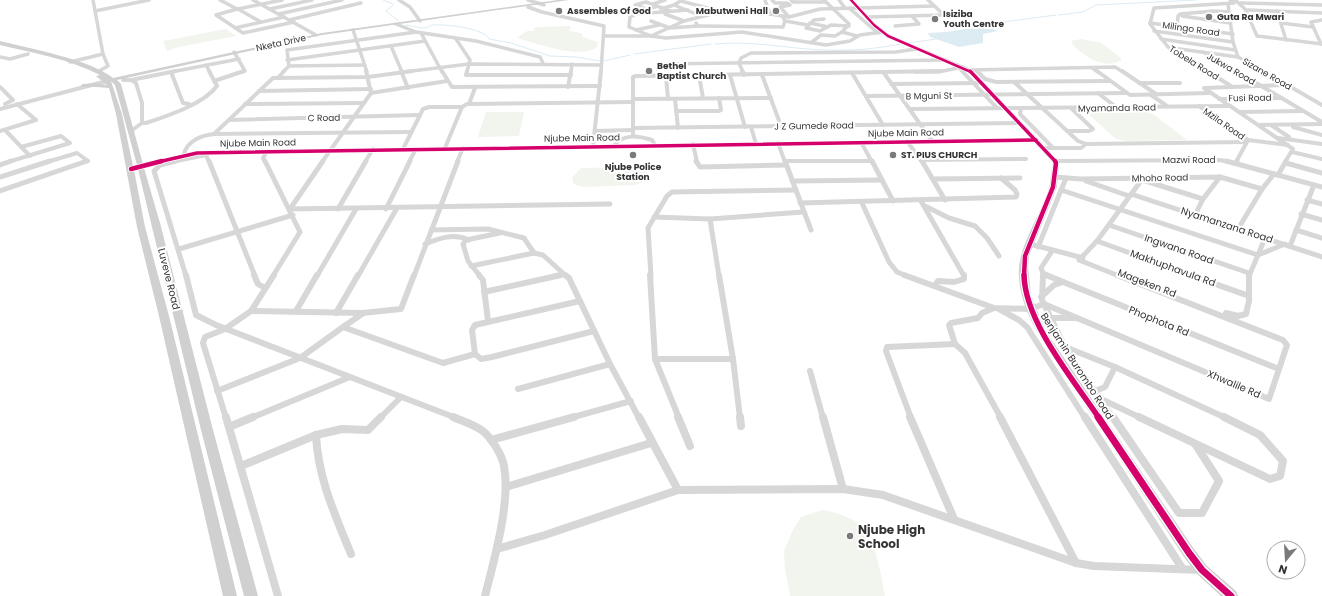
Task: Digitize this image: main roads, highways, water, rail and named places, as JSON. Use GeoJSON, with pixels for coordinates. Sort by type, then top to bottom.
{"type":"FeatureCollection","features":[{"type":"Feature","properties":{"kind":"waterway"},"geometry":{"type":"LineString","coordinates":[[383,0],[393,4]]}},
{"type":"Feature","properties":{"kind":"waterway"},"geometry":{"type":"LineString","coordinates":[[1059,15],[1083,12],[1096,5],[1196,0]]}},
{"type":"Feature","properties":{"kind":"waterway"},"geometry":{"type":"LineString","coordinates":[[393,5],[386,11],[399,21]]}},
{"type":"Feature","properties":{"kind":"waterway"},"geometry":{"type":"LineString","coordinates":[[985,27],[996,23],[1056,15]]}},
{"type":"Feature","properties":{"kind":"waterway"},"geometry":{"type":"LineString","coordinates":[[406,25],[423,28],[432,25],[439,25],[472,29],[486,35],[489,39],[511,43],[550,56],[576,57],[600,61]]}},
{"type":"Feature","properties":{"kind":"waterway"},"geometry":{"type":"LineString","coordinates":[[908,43],[936,39]]}},
{"type":"Feature","properties":{"kind":"waterway"},"geometry":{"type":"LineString","coordinates":[[715,44],[743,43],[835,50],[863,49],[901,44]]}},
{"type":"Feature","properties":{"kind":"waterway"},"geometry":{"type":"LineString","coordinates":[[634,54],[711,44]]}},
{"type":"Feature","properties":{"kind":"waterway"},"geometry":{"type":"LineString","coordinates":[[604,61],[630,55]]}},
{"type":"Feature","properties":{"kind":"place","name":"Assembles Of God"},"geometry":{"type":"Point","coordinates":[559,11]}},
{"type":"Feature","properties":{"kind":"place","name":"Mabutweni Hall"},"geometry":{"type":"Point","coordinates":[776,11]}},
{"type":"Feature","properties":{"kind":"place","name":"Guta Ra Mwari"},"geometry":{"type":"Point","coordinates":[1209,17]}},
{"type":"Feature","properties":{"kind":"place","name":"Isiziba Youth Centre"},"geometry":{"type":"Point","coordinates":[935,19]}},
{"type":"Feature","properties":{"kind":"place","name":"Bethel Baptist Church"},"geometry":{"type":"Point","coordinates":[649,71]}},
{"type":"Feature","properties":{"kind":"place","name":"Njube Police Station"},"geometry":{"type":"Point","coordinates":[633,155]}},
{"type":"Feature","properties":{"kind":"place","name":"ST. PIUS CHURCH"},"geometry":{"type":"Point","coordinates":[893,155]}},
{"type":"Feature","properties":{"kind":"place","name":"Njube High School"},"geometry":{"type":"Point","coordinates":[850,536]}}]}
